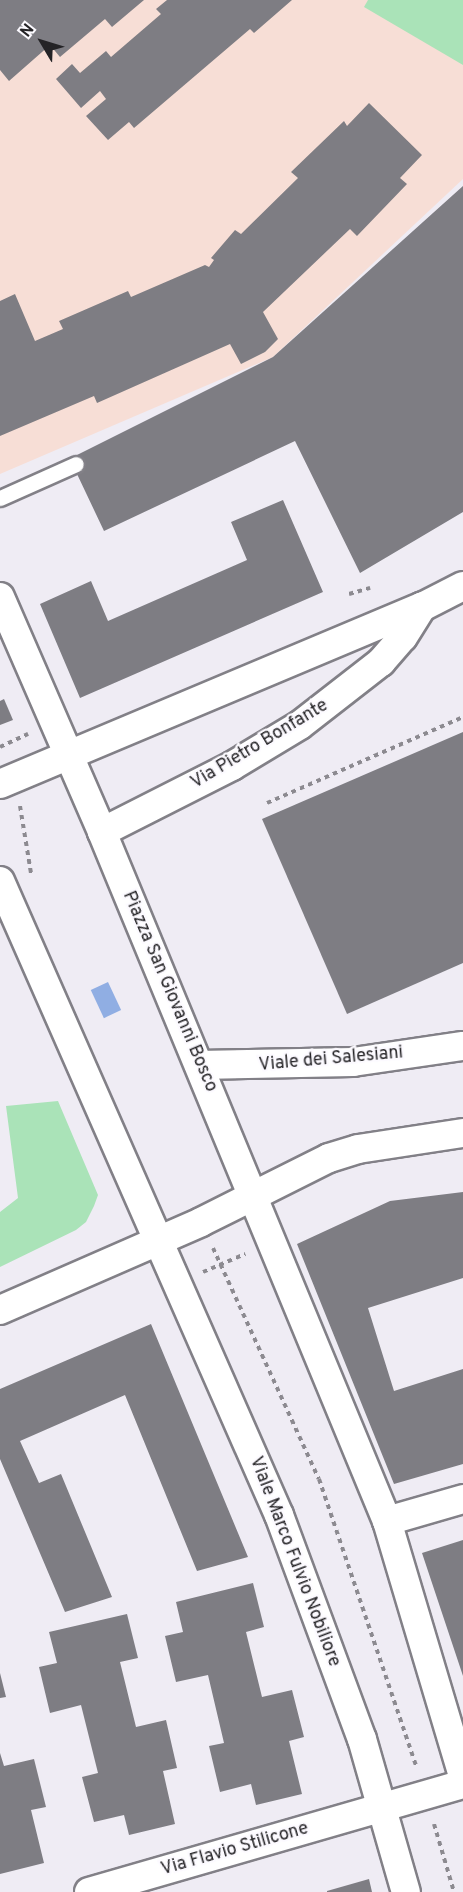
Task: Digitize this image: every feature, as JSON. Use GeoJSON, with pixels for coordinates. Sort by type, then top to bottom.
{"type":"FeatureCollection","features":[{"type":"Feature","properties":{"kind":"street","name":"Via Pietro Bonfante"},"geometry":{"type":"LineString","coordinates":[[69,757],[422,607],[463,585]]}},
{"type":"Feature","properties":{"kind":"street"},"geometry":{"type":"LineString","coordinates":[[0,597],[69,757],[0,784]]}},
{"type":"Feature","properties":{"kind":"street","name":"Via Pietro Bonfante"},"geometry":{"type":"LineString","coordinates":[[102,832],[232,766],[324,709],[394,648],[422,607]]}},
{"type":"Feature","properties":{"kind":"street","name":"Piazza San Giovanni Bosco"},"geometry":{"type":"LineString","coordinates":[[69,757],[253,1196]]}},
{"type":"Feature","properties":{"kind":"street"},"geometry":{"type":"LineString","coordinates":[[0,881],[156,1242]]}},
{"type":"Feature","properties":{"kind":"street","name":"Viale dei Salesiani"},"geometry":{"type":"LineString","coordinates":[[199,1065],[353,1062],[463,1046]]}},
{"type":"Feature","properties":{"kind":"street"},"geometry":{"type":"LineString","coordinates":[[0,1310],[156,1242],[342,1154],[463,1133]]}},
{"type":"Feature","properties":{"kind":"street"},"geometry":{"type":"LineString","coordinates":[[253,1196],[387,1521],[463,1776]]}},
{"type":"Feature","properties":{"kind":"street","name":"Viale Marco Fulvio Nobiliore"},"geometry":{"type":"LineString","coordinates":[[156,1242],[279,1515],[362,1739],[406,1892]]}},
{"type":"Feature","properties":{"kind":"street"},"geometry":{"type":"LineString","coordinates":[[387,1521],[463,1499]]}},
{"type":"Feature","properties":{"kind":"street","name":"Via Flavio Stilicone"},"geometry":{"type":"LineString","coordinates":[[88,1892],[463,1784]]}},
{"type":"Feature","properties":{"kind":"lane"},"geometry":{"type":"LineString","coordinates":[[0,498],[76,464]]}},
{"type":"Feature","properties":{"kind":"path"},"geometry":{"type":"LineString","coordinates":[[349,594],[370,588]]}},
{"type":"Feature","properties":{"kind":"path"},"geometry":{"type":"LineString","coordinates":[[267,803],[463,717]]}},
{"type":"Feature","properties":{"kind":"path"},"geometry":{"type":"LineString","coordinates":[[0,747],[29,734]]}},
{"type":"Feature","properties":{"kind":"path"},"geometry":{"type":"LineString","coordinates":[[200,1274],[245,1254]]}},
{"type":"Feature","properties":{"kind":"path"},"geometry":{"type":"LineString","coordinates":[[216,1256],[319,1479],[426,1795],[454,1892]]}},
{"type":"Feature","properties":{"kind":"shaded area"},"geometry":{"type":"Polygon","coordinates":[[[0,0],[463,0],[463,179],[273,357],[0,474],[0,0]]]}},
{"type":"Feature","properties":{"kind":"green space"},"geometry":{"type":"Polygon","coordinates":[[[368,0],[463,0],[463,65],[364,7],[368,0]]]}},
{"type":"Feature","properties":{"kind":"green space"},"geometry":{"type":"Polygon","coordinates":[[[58,1101],[98,1195],[86,1222],[76,1230],[0,1267],[0,1212],[18,1198],[6,1106],[58,1101]]]}},
{"type":"Feature","properties":{"kind":"water"},"geometry":{"type":"Polygon","coordinates":[[[108,982],[121,1010],[104,1018],[91,990],[108,982]]]}},
{"type":"Feature","properties":{"kind":"building"},"geometry":{"type":"Polygon","coordinates":[[[0,0],[144,0],[112,27],[105,19],[60,57],[50,45],[9,81],[0,70],[0,0]]]}},
{"type":"Feature","properties":{"kind":"building"},"geometry":{"type":"Polygon","coordinates":[[[167,0],[292,0],[254,33],[250,29],[134,128],[129,122],[108,140],[86,116],[106,99],[100,91],[81,108],[56,79],[72,64],[80,73],[106,51],[111,57],[161,14],[156,9],[167,0]]]}},
{"type":"Feature","properties":{"kind":"building"},"geometry":{"type":"Polygon","coordinates":[[[369,103],[422,155],[400,178],[407,184],[357,236],[350,229],[263,312],[278,339],[265,352],[241,364],[230,344],[97,403],[94,396],[0,436],[0,301],[15,294],[35,341],[63,329],[59,321],[128,291],[131,297],[205,265],[209,267],[214,260],[211,258],[235,230],[241,234],[298,178],[291,172],[344,121],[347,126],[369,103]]]}},
{"type":"Feature","properties":{"kind":"building"},"geometry":{"type":"Polygon","coordinates":[[[463,186],[463,512],[360,573],[295,441],[104,531],[77,474],[75,456],[273,357],[463,186]]]}},
{"type":"Feature","properties":{"kind":"building"},"geometry":{"type":"Polygon","coordinates":[[[283,500],[323,592],[80,698],[40,604],[91,581],[108,621],[247,560],[231,522],[283,500]]]}},
{"type":"Feature","properties":{"kind":"building"},"geometry":{"type":"Polygon","coordinates":[[[4,699],[13,720],[0,725],[0,701],[4,699]]]}},
{"type":"Feature","properties":{"kind":"building"},"geometry":{"type":"Polygon","coordinates":[[[463,732],[463,963],[347,1014],[262,819],[463,732]]]}},
{"type":"Feature","properties":{"kind":"building"},"geometry":{"type":"Polygon","coordinates":[[[463,1192],[463,1278],[368,1308],[394,1391],[463,1369],[463,1464],[394,1484],[297,1244],[390,1201],[463,1192]]]}},
{"type":"Feature","properties":{"kind":"building"},"geometry":{"type":"Polygon","coordinates":[[[151,1324],[248,1557],[197,1571],[125,1395],[20,1441],[39,1483],[61,1474],[112,1597],[65,1612],[0,1459],[0,1389],[151,1324]]]}},
{"type":"Feature","properties":{"kind":"building"},"geometry":{"type":"Polygon","coordinates":[[[463,1540],[463,1676],[422,1553],[463,1540]]]}},
{"type":"Feature","properties":{"kind":"building"},"geometry":{"type":"Polygon","coordinates":[[[253,1583],[264,1627],[246,1632],[262,1697],[292,1690],[304,1737],[289,1741],[302,1794],[256,1805],[251,1784],[220,1792],[209,1746],[224,1743],[208,1675],[176,1682],[165,1636],[183,1632],[176,1602],[253,1583]]]}},
{"type":"Feature","properties":{"kind":"building"},"geometry":{"type":"Polygon","coordinates":[[[127,1614],[138,1658],[120,1662],[136,1727],[166,1720],[177,1768],[163,1771],[175,1824],[129,1835],[124,1815],[94,1822],[82,1777],[98,1773],[81,1705],[50,1713],[39,1667],[57,1663],[49,1632],[127,1614]]]}},
{"type":"Feature","properties":{"kind":"building"},"geometry":{"type":"Polygon","coordinates":[[[0,1673],[6,1697],[0,1698],[0,1673]]]}},
{"type":"Feature","properties":{"kind":"building"},"geometry":{"type":"Polygon","coordinates":[[[0,1753],[4,1766],[34,1759],[46,1807],[31,1810],[44,1863],[0,1874],[0,1753]]]}},
{"type":"Feature","properties":{"kind":"building"},"geometry":{"type":"Polygon","coordinates":[[[369,1879],[372,1892],[327,1892],[327,1891],[369,1879]]]}}]}
